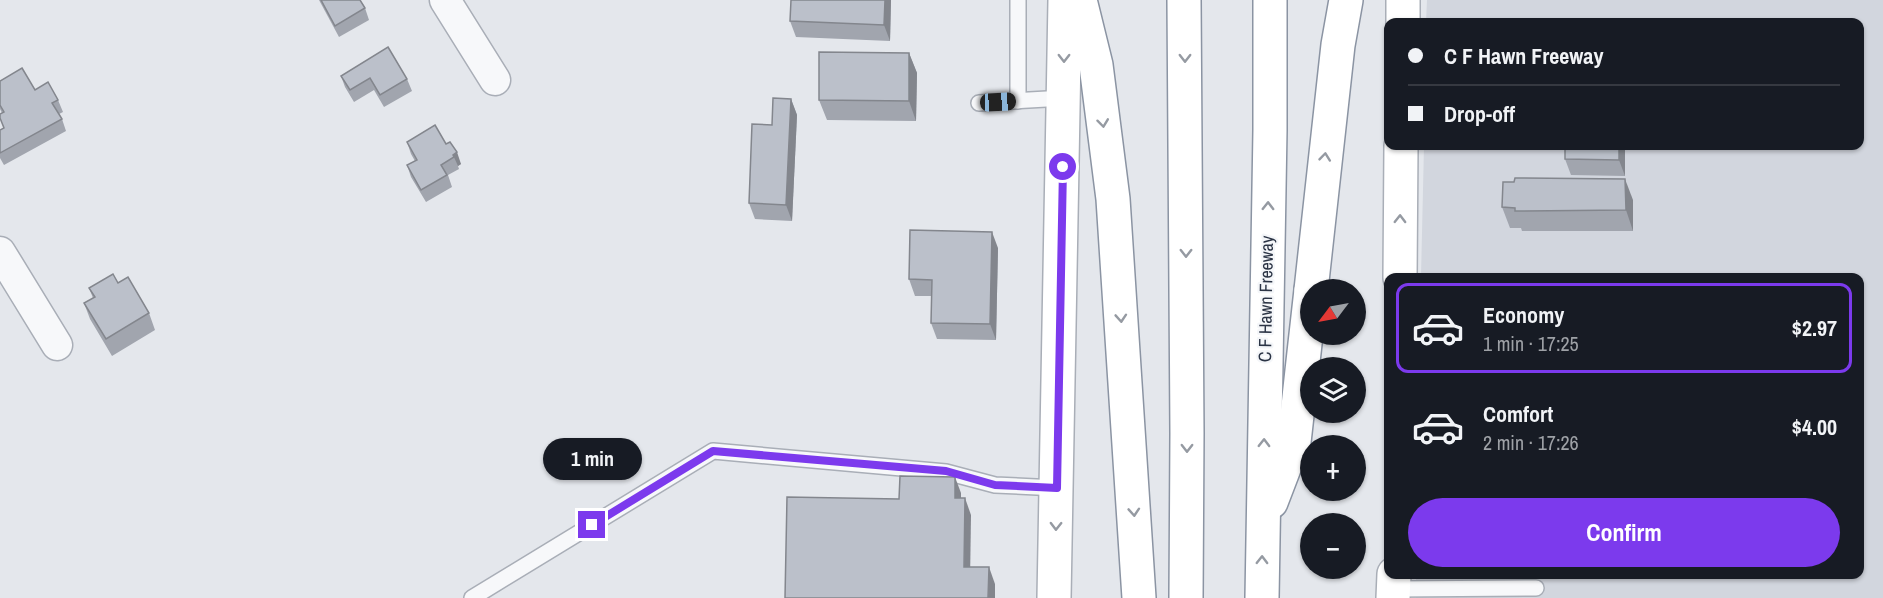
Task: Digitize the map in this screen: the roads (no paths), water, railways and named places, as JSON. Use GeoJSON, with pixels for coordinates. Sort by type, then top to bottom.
{"type":"FeatureCollection","features":[{"type":"Feature","properties":{"kind":"main road"},"geometry":{"type":"LineString","coordinates":[[1054,598],[1065,0]]}},
{"type":"Feature","properties":{"kind":"main road"},"geometry":{"type":"LineString","coordinates":[[1080,0],[1096,65],[1113,200],[1139,598]]}},
{"type":"Feature","properties":{"kind":"main road"},"geometry":{"type":"LineString","coordinates":[[1184,0],[1186,598]]}},
{"type":"Feature","properties":{"kind":"main road","name":"C F Hawn Freeway"},"geometry":{"type":"LineString","coordinates":[[1262,598],[1270,0]]}},
{"type":"Feature","properties":{"kind":"main road"},"geometry":{"type":"LineString","coordinates":[[1312,279],[1338,45],[1346,0]]}},
{"type":"Feature","properties":{"kind":"main road"},"geometry":{"type":"LineString","coordinates":[[1402,18],[1403,0]]}},
{"type":"Feature","properties":{"kind":"main road"},"geometry":{"type":"LineString","coordinates":[[1400,273],[1401,150]]}},
{"type":"Feature","properties":{"kind":"main road"},"geometry":{"type":"LineString","coordinates":[[1262,523],[1294,442],[1305,345]]}},
{"type":"Feature","properties":{"kind":"street"},"geometry":{"type":"LineString","coordinates":[[445,0],[495,80]]}},
{"type":"Feature","properties":{"kind":"street"},"geometry":{"type":"LineString","coordinates":[[0,252],[57,345]]}},
{"type":"Feature","properties":{"kind":"lane"},"geometry":{"type":"LineString","coordinates":[[1018,0],[1018,101]]}},
{"type":"Feature","properties":{"kind":"lane"},"geometry":{"type":"LineString","coordinates":[[979,103],[1064,98]]}},
{"type":"Feature","properties":{"kind":"lane"},"geometry":{"type":"LineString","coordinates":[[472,598],[713,451],[946,471],[995,485],[1057,488]]}},
{"type":"Feature","properties":{"kind":"lane"},"geometry":{"type":"LineString","coordinates":[[1393,587],[1536,588]]}}]}
